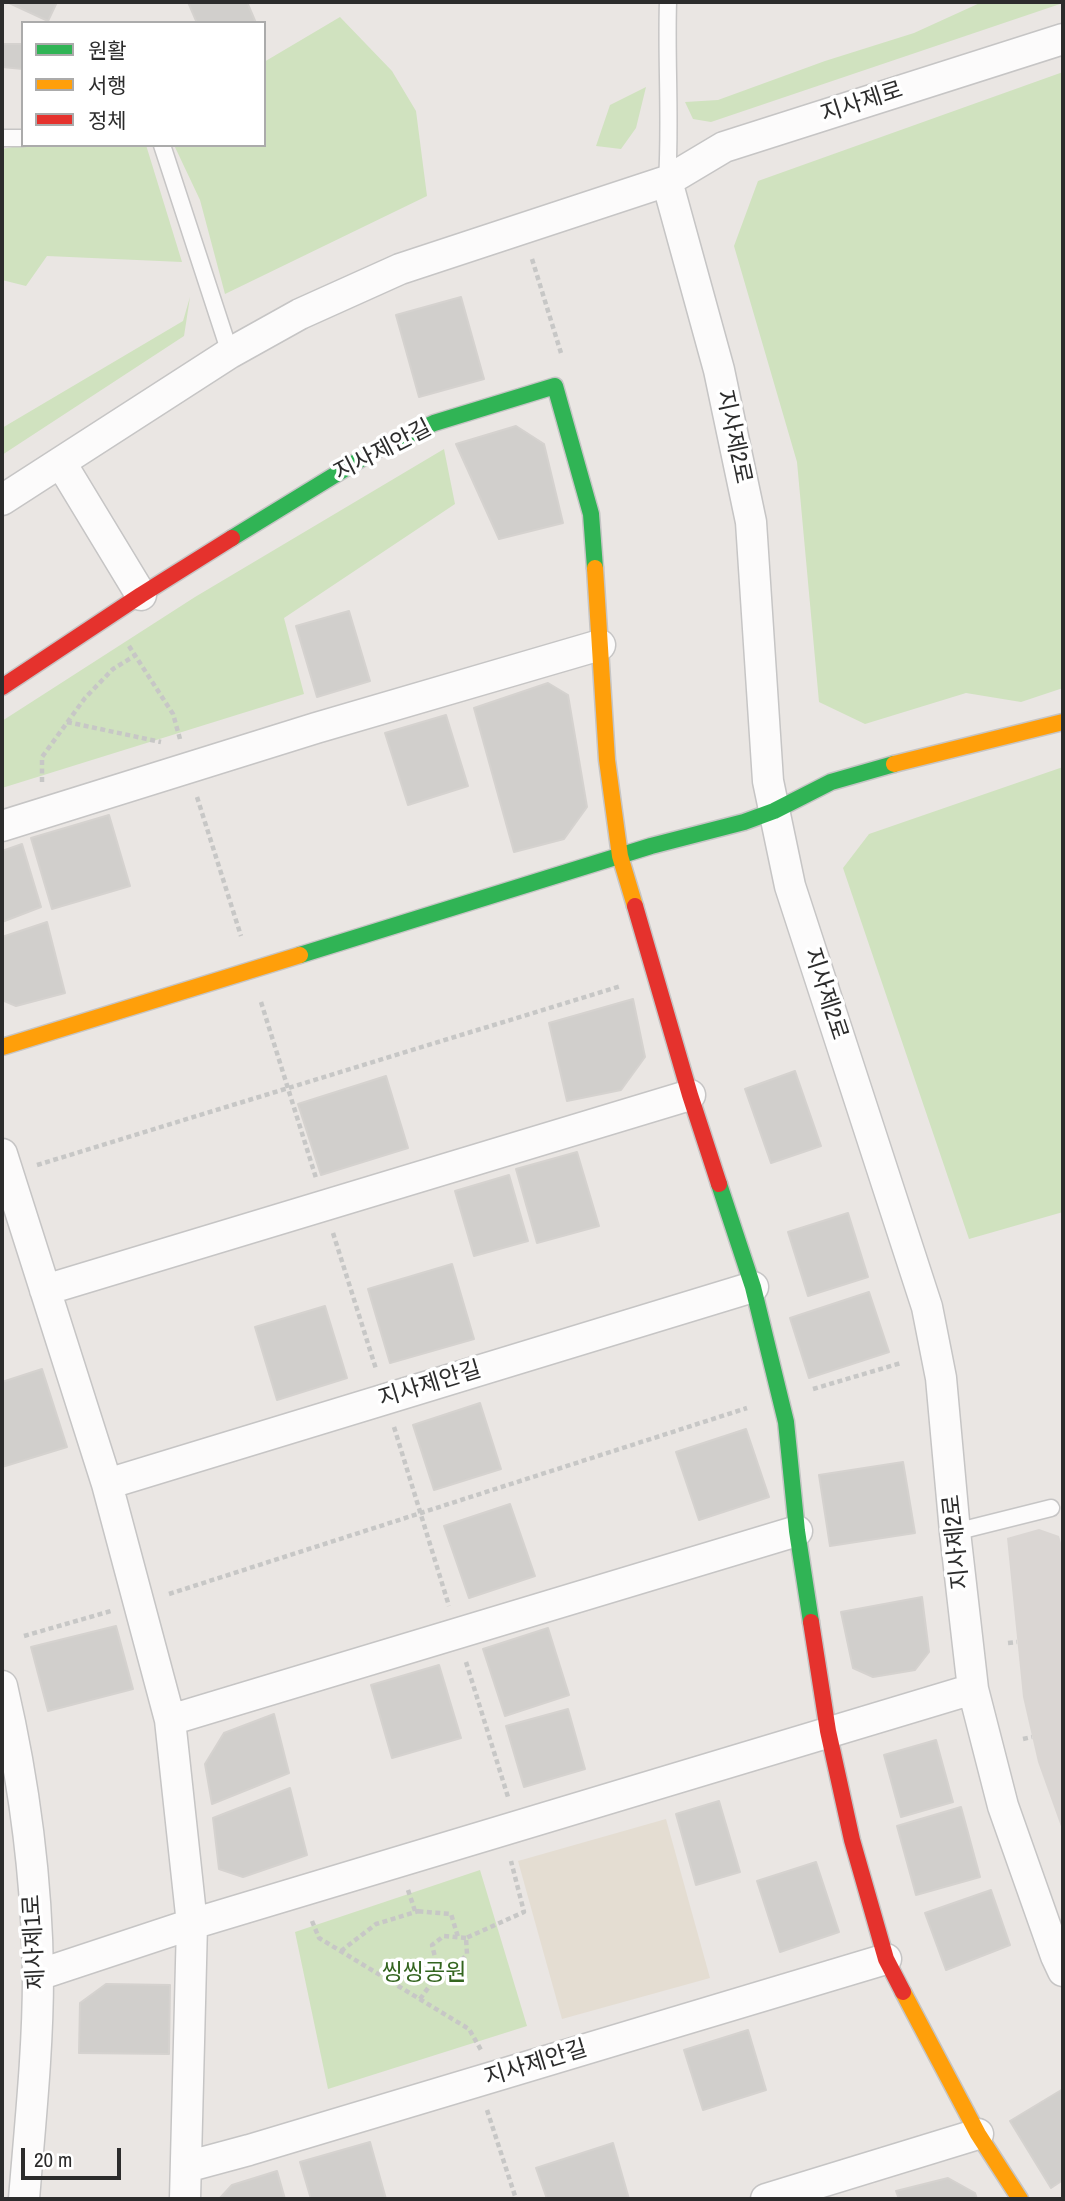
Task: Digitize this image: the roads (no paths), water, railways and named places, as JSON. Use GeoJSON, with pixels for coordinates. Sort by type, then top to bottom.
{"type":"FeatureCollection","features":[{"type":"Feature","properties":{"kind":"street","name":"지사제로"},"geometry":{"type":"LineString","coordinates":[[2,500],[230,353],[300,314],[400,269],[667,181],[724,147],[1063,39]]}},
{"type":"Feature","properties":{"kind":"street","name":"지사제2로"},"geometry":{"type":"LineString","coordinates":[[667,181],[719,370],[751,522],[768,781],[773,811],[790,886],[927,1307],[941,1378],[973,1689],[1003,1806],[1063,1971]]}},
{"type":"Feature","properties":{"kind":"street","name":"지사제안길"},"geometry":{"type":"LineString","coordinates":[[2,687],[141,595],[374,451],[434,423],[555,386],[591,514],[607,760],[620,856],[690,1095],[753,1287],[786,1422],[797,1531],[828,1731],[852,1840],[886,1959],[978,2134],[1020,2199]]}},
{"type":"Feature","properties":{"kind":"street"},"geometry":{"type":"LineString","coordinates":[[61,463],[141,595]]}},
{"type":"Feature","properties":{"kind":"street"},"geometry":{"type":"LineString","coordinates":[[2,825],[316,728],[600,645]]}},
{"type":"Feature","properties":{"kind":"street"},"geometry":{"type":"LineString","coordinates":[[2,1047],[620,856],[732,825],[773,811],[829,783],[1063,722]]}},
{"type":"Feature","properties":{"kind":"street"},"geometry":{"type":"LineString","coordinates":[[45,1290],[690,1095]]}},
{"type":"Feature","properties":{"kind":"street"},"geometry":{"type":"LineString","coordinates":[[2,1154],[107,1484],[170,1720],[192,1924],[185,2199]]}},
{"type":"Feature","properties":{"kind":"street","name":"지사제안길"},"geometry":{"type":"LineString","coordinates":[[107,1484],[753,1287]]}},
{"type":"Feature","properties":{"kind":"street"},"geometry":{"type":"LineString","coordinates":[[170,1720],[797,1531]]}},
{"type":"Feature","properties":{"kind":"street","name":"제사제1로"},"geometry":{"type":"LineString","coordinates":[[2,1686],[16,1747],[28,1827],[38,1975],[37,2025],[24,2199]]}},
{"type":"Feature","properties":{"kind":"street"},"geometry":{"type":"LineString","coordinates":[[38,1975],[192,1924],[973,1689]]}},
{"type":"Feature","properties":{"kind":"street","name":"지사제안길"},"geometry":{"type":"LineString","coordinates":[[186,2167],[886,1959]]}},
{"type":"Feature","properties":{"kind":"street"},"geometry":{"type":"LineString","coordinates":[[766,2199],[978,2134]]}},
{"type":"Feature","properties":{"kind":"lane","name":"지사제2로"},"geometry":{"type":"LineString","coordinates":[[667,181],[668,2]]}},
{"type":"Feature","properties":{"kind":"lane"},"geometry":{"type":"LineString","coordinates":[[2,138],[21,138]]}},
{"type":"Feature","properties":{"kind":"lane"},"geometry":{"type":"LineString","coordinates":[[163,147],[230,353]]}},
{"type":"Feature","properties":{"kind":"lane"},"geometry":{"type":"LineString","coordinates":[[955,1532],[1051,1508]]}},
{"type":"Feature","properties":{"kind":"park label","name":"씽씽공원"},"geometry":{"type":"Point","coordinates":[424,1974]}}]}
